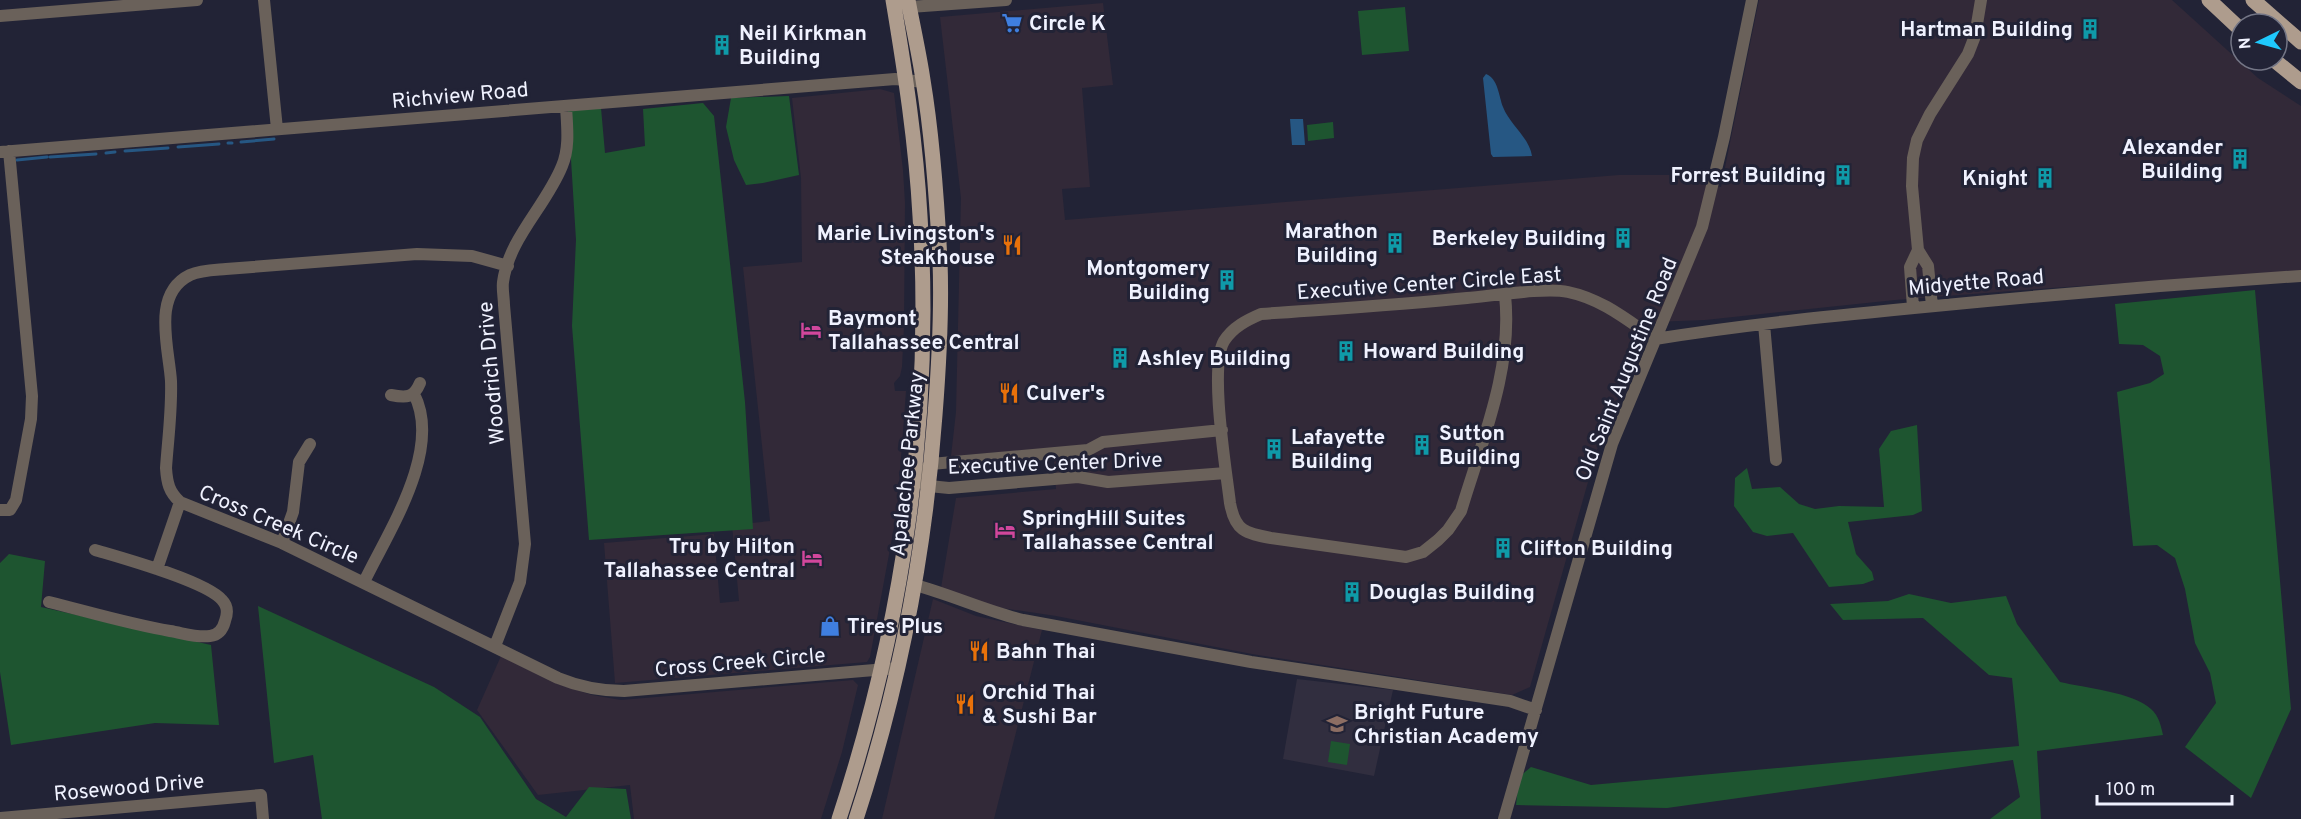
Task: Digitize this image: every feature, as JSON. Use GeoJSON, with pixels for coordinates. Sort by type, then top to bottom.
{"type":"FeatureCollection","features":[{"type":"Feature","properties":{"kind":"main road","name":"Apalachee Parkway"},"geometry":{"type":"LineString","coordinates":[[839,819],[857,762],[881,670],[905,550],[914,479],[922,379],[922,264],[915,147],[893,0]]}},
{"type":"Feature","properties":{"kind":"main road"},"geometry":{"type":"LineString","coordinates":[[2209,0],[2229,19]]}},
{"type":"Feature","properties":{"kind":"main road"},"geometry":{"type":"LineString","coordinates":[[2253,0],[2301,42]]}},
{"type":"Feature","properties":{"kind":"main road","name":"Apalachee Parkway"},"geometry":{"type":"LineString","coordinates":[[856,819],[877,753],[915,585],[929,486],[941,321],[932,152],[924,82],[909,4]]}},
{"type":"Feature","properties":{"kind":"main road"},"geometry":{"type":"LineString","coordinates":[[2289,72],[2301,82]]}},
{"type":"Feature","properties":{"kind":"main road"},"geometry":{"type":"LineString","coordinates":[[922,264],[940,295]]}},
{"type":"Feature","properties":{"kind":"street"},"geometry":{"type":"LineString","coordinates":[[0,16],[198,0]]}},
{"type":"Feature","properties":{"kind":"street"},"geometry":{"type":"LineString","coordinates":[[264,0],[277,129]]}},
{"type":"Feature","properties":{"kind":"street"},"geometry":{"type":"LineString","coordinates":[[909,4],[1006,0]]}},
{"type":"Feature","properties":{"kind":"street","name":"Old Saint Augustine Road"},"geometry":{"type":"LineString","coordinates":[[1504,819],[1612,444],[1702,227],[1724,137],[1752,0]]}},
{"type":"Feature","properties":{"kind":"street"},"geometry":{"type":"LineString","coordinates":[[1913,307],[1910,267],[1917,250],[1912,159],[1917,140],[1930,114],[1968,54],[1975,36],[1981,0]]}},
{"type":"Feature","properties":{"kind":"street","name":"Richview Road"},"geometry":{"type":"LineString","coordinates":[[4,152],[895,79],[924,82]]}},
{"type":"Feature","properties":{"kind":"street","name":"Woodrich Drive"},"geometry":{"type":"LineString","coordinates":[[495,646],[520,582],[525,544],[503,282],[512,252],[562,165],[567,146],[566,106]]}},
{"type":"Feature","properties":{"kind":"street"},"geometry":{"type":"LineString","coordinates":[[0,510],[10,510],[16,500],[31,419],[32,396],[4,152]]}},
{"type":"Feature","properties":{"kind":"street"},"geometry":{"type":"LineString","coordinates":[[1917,250],[1928,266],[1932,306]]}},
{"type":"Feature","properties":{"kind":"street","name":"Cross Creek Circle"},"geometry":{"type":"LineString","coordinates":[[508,266],[472,256],[417,254],[226,269],[200,272],[189,276],[170,295],[165,322],[171,382],[166,475],[169,490],[184,504],[282,543],[558,678],[579,686],[601,691],[624,691],[898,668]]}},
{"type":"Feature","properties":{"kind":"street","name":"Midyette Road"},"geometry":{"type":"LineString","coordinates":[[1655,339],[1913,307],[2078,292],[2301,276]]}},
{"type":"Feature","properties":{"kind":"street","name":"Executive Center Circle East"},"geometry":{"type":"LineString","coordinates":[[1222,430],[1217,366],[1223,343],[1240,324],[1261,315],[1556,291],[1588,298],[1609,307],[1655,339]]}},
{"type":"Feature","properties":{"kind":"street"},"geometry":{"type":"LineString","coordinates":[[1222,430],[1230,503],[1234,522],[1243,530],[1253,534],[1406,558],[1423,552],[1448,530],[1461,510],[1502,372],[1507,337],[1505,295]]}},
{"type":"Feature","properties":{"kind":"street"},"geometry":{"type":"LineString","coordinates":[[1764,324],[1776,460]]}},
{"type":"Feature","properties":{"kind":"street"},"geometry":{"type":"LineString","coordinates":[[391,395],[402,397],[414,394],[420,382]]}},
{"type":"Feature","properties":{"kind":"street"},"geometry":{"type":"LineString","coordinates":[[364,582],[411,485],[418,465],[422,418],[414,394]]}},
{"type":"Feature","properties":{"kind":"street","name":"Executive Center Drive"},"geometry":{"type":"LineString","coordinates":[[1222,430],[1103,442],[1088,450],[931,464],[914,479],[929,486],[949,488],[1078,477],[1108,482],[1226,473]]}},
{"type":"Feature","properties":{"kind":"street"},"geometry":{"type":"LineString","coordinates":[[282,543],[293,512],[299,462],[310,444]]}},
{"type":"Feature","properties":{"kind":"street"},"geometry":{"type":"LineString","coordinates":[[157,569],[174,525],[175,514],[184,504]]}},
{"type":"Feature","properties":{"kind":"street"},"geometry":{"type":"LineString","coordinates":[[49,602],[135,625],[199,636],[218,633],[225,623],[227,613],[224,601],[210,590],[157,569],[95,550]]}},
{"type":"Feature","properties":{"kind":"street"},"geometry":{"type":"LineString","coordinates":[[915,585],[996,614],[1026,621],[1251,662],[1510,700],[1536,710]]}},
{"type":"Feature","properties":{"kind":"street","name":"Rosewood Drive"},"geometry":{"type":"LineString","coordinates":[[0,818],[261,795],[263,819]]}},
{"type":"Feature","properties":{"kind":"shaded area"},"geometry":{"type":"Polygon","coordinates":[[[1759,0],[2172,0],[2229,52],[2229,72],[2251,72],[2301,106],[2301,271],[1895,300],[1705,320],[1653,322],[1601,436],[1530,687],[1512,695],[1252,654],[1056,616],[995,607],[941,588],[956,498],[1056,489],[1053,448],[951,456],[956,412],[961,198],[940,17],[1103,3],[1113,85],[1082,88],[1090,187],[1062,189],[1065,220],[1619,175],[1678,175],[1721,187],[1759,0]]]}},
{"type":"Feature","properties":{"kind":"shaded area"},"geometry":{"type":"Polygon","coordinates":[[[880,89],[894,93],[903,170],[904,327],[902,367],[900,376],[894,383],[895,391],[906,391],[897,511],[870,657],[867,662],[615,683],[604,543],[714,534],[720,603],[739,601],[732,525],[770,521],[743,267],[802,262],[801,178],[792,98],[880,89]]]}},
{"type":"Feature","properties":{"kind":"shaded area"},"geometry":{"type":"Polygon","coordinates":[[[933,599],[976,616],[1042,630],[994,819],[882,819],[933,599]]]}},
{"type":"Feature","properties":{"kind":"shaded area"},"geometry":{"type":"Polygon","coordinates":[[[501,656],[558,684],[592,695],[621,700],[853,680],[858,685],[842,752],[821,819],[634,819],[630,785],[538,795],[477,710],[501,656]]]}},
{"type":"Feature","properties":{"kind":"shaded area","name":"Bright Future Christian Academy"},"geometry":{"type":"Polygon","coordinates":[[[1297,679],[1393,690],[1374,776],[1283,759],[1297,679]]]}},
{"type":"Feature","properties":{"kind":"green space"},"geometry":{"type":"Polygon","coordinates":[[[1405,7],[1409,51],[1362,55],[1358,11],[1405,7]]]}},
{"type":"Feature","properties":{"kind":"green space"},"geometry":{"type":"Polygon","coordinates":[[[789,96],[799,175],[746,185],[734,160],[726,127],[731,98],[789,96]]]}},
{"type":"Feature","properties":{"kind":"green space"},"geometry":{"type":"Polygon","coordinates":[[[703,103],[714,116],[745,402],[753,529],[589,540],[572,326],[576,240],[568,111],[601,108],[605,153],[645,146],[643,109],[703,103]]]}},
{"type":"Feature","properties":{"kind":"green space"},"geometry":{"type":"Polygon","coordinates":[[[1333,122],[1334,138],[1308,141],[1307,125],[1333,122]]]}},
{"type":"Feature","properties":{"kind":"green space"},"geometry":{"type":"Polygon","coordinates":[[[2255,290],[2291,709],[2251,798],[2185,747],[2216,703],[2210,673],[2195,643],[2185,589],[2175,558],[2157,545],[2133,546],[2117,392],[2150,383],[2164,374],[2160,356],[2143,345],[2119,344],[2115,304],[2255,290]]]}},
{"type":"Feature","properties":{"kind":"green space"},"geometry":{"type":"Polygon","coordinates":[[[1917,425],[1922,511],[1913,515],[1848,522],[1856,554],[1872,572],[1874,580],[1863,584],[1829,587],[1793,533],[1767,536],[1753,532],[1734,506],[1735,478],[1747,468],[1752,489],[1780,487],[1799,504],[1815,509],[1839,506],[1884,507],[1879,449],[1891,431],[1917,425]]]}},
{"type":"Feature","properties":{"kind":"green space"},"geometry":{"type":"Polygon","coordinates":[[[9,554],[45,561],[41,607],[211,645],[219,725],[155,723],[11,745],[0,672],[0,563],[9,554]]]}},
{"type":"Feature","properties":{"kind":"green space"},"geometry":{"type":"Polygon","coordinates":[[[1909,594],[1951,603],[2006,596],[2017,624],[2060,682],[2108,691],[2143,703],[2156,715],[2163,735],[2037,751],[2041,819],[1990,819],[2020,797],[2013,760],[1667,808],[1516,805],[1519,777],[1531,767],[1591,785],[2019,746],[2012,678],[1989,675],[1923,618],[1843,620],[1830,604],[1888,601],[1909,594]]]}},
{"type":"Feature","properties":{"kind":"green space"},"geometry":{"type":"Polygon","coordinates":[[[258,606],[434,687],[480,717],[536,799],[566,817],[589,787],[626,789],[631,819],[322,819],[313,755],[274,763],[258,606]]]}},
{"type":"Feature","properties":{"kind":"green space"},"geometry":{"type":"Polygon","coordinates":[[[1331,741],[1350,744],[1347,765],[1328,762],[1331,741]]]}},
{"type":"Feature","properties":{"kind":"water"},"geometry":{"type":"Polygon","coordinates":[[[1486,74],[1496,84],[1506,113],[1527,143],[1532,156],[1493,157],[1491,154],[1483,78],[1486,74]]]}},
{"type":"Feature","properties":{"kind":"water"},"geometry":{"type":"Polygon","coordinates":[[[1290,119],[1303,119],[1305,145],[1292,145],[1290,119]]]}},
{"type":"Feature","properties":{"kind":"waterway"},"geometry":{"type":"LineString","coordinates":[[241,142],[274,139]]}},
{"type":"Feature","properties":{"kind":"waterway"},"geometry":{"type":"LineString","coordinates":[[178,147],[219,144]]}},
{"type":"Feature","properties":{"kind":"waterway"},"geometry":{"type":"LineString","coordinates":[[125,151],[168,148]]}},
{"type":"Feature","properties":{"kind":"waterway"},"geometry":{"type":"LineString","coordinates":[[106,153],[115,152]]}},
{"type":"Feature","properties":{"kind":"waterway"},"geometry":{"type":"LineString","coordinates":[[50,157],[96,154]]}},
{"type":"Feature","properties":{"kind":"waterway"},"geometry":{"type":"LineString","coordinates":[[17,160],[47,157]]}},
{"type":"Feature","properties":{"kind":"place","name":"Circle K"},"geometry":{"type":"Point","coordinates":[1012,23]}},
{"type":"Feature","properties":{"kind":"place","name":"Hartman Building"},"geometry":{"type":"Point","coordinates":[2090,29]}},
{"type":"Feature","properties":{"kind":"place","name":"Neil Kirkman Building"},"geometry":{"type":"Point","coordinates":[722,45]}},
{"type":"Feature","properties":{"kind":"place","name":"Alexander Building"},"geometry":{"type":"Point","coordinates":[2240,159]}},
{"type":"Feature","properties":{"kind":"place","name":"Forrest Building"},"geometry":{"type":"Point","coordinates":[1843,175]}},
{"type":"Feature","properties":{"kind":"place","name":"Knight"},"geometry":{"type":"Point","coordinates":[2045,178]}},
{"type":"Feature","properties":{"kind":"place","name":"Berkeley Building"},"geometry":{"type":"Point","coordinates":[1623,238]}},
{"type":"Feature","properties":{"kind":"place","name":"Marathon Building"},"geometry":{"type":"Point","coordinates":[1395,243]}},
{"type":"Feature","properties":{"kind":"place","name":"Marie Livingston's Steakhouse"},"geometry":{"type":"Point","coordinates":[1012,245]}},
{"type":"Feature","properties":{"kind":"place","name":"Montgomery Building"},"geometry":{"type":"Point","coordinates":[1227,280]}},
{"type":"Feature","properties":{"kind":"place","name":"Baymont Tallahassee Central"},"geometry":{"type":"Point","coordinates":[811,330]}},
{"type":"Feature","properties":{"kind":"place","name":"Howard Building"},"geometry":{"type":"Point","coordinates":[1346,351]}},
{"type":"Feature","properties":{"kind":"place","name":"Ashley Building"},"geometry":{"type":"Point","coordinates":[1120,358]}},
{"type":"Feature","properties":{"kind":"place","name":"Culver's"},"geometry":{"type":"Point","coordinates":[1009,393]}},
{"type":"Feature","properties":{"kind":"place","name":"Sutton Building"},"geometry":{"type":"Point","coordinates":[1422,445]}},
{"type":"Feature","properties":{"kind":"place","name":"Lafayette Building"},"geometry":{"type":"Point","coordinates":[1274,449]}},
{"type":"Feature","properties":{"kind":"place","name":"SpringHill Suites Tallahassee Central"},"geometry":{"type":"Point","coordinates":[1005,530]}},
{"type":"Feature","properties":{"kind":"place","name":"Clifton Building"},"geometry":{"type":"Point","coordinates":[1503,548]}},
{"type":"Feature","properties":{"kind":"place","name":"Tru by Hilton Tallahassee Central"},"geometry":{"type":"Point","coordinates":[812,558]}},
{"type":"Feature","properties":{"kind":"place","name":"Douglas Building"},"geometry":{"type":"Point","coordinates":[1352,592]}},
{"type":"Feature","properties":{"kind":"place","name":"Tires Plus"},"geometry":{"type":"Point","coordinates":[830,626]}},
{"type":"Feature","properties":{"kind":"place","name":"Bahn Thai"},"geometry":{"type":"Point","coordinates":[979,651]}},
{"type":"Feature","properties":{"kind":"place","name":"Orchid Thai & Sushi Bar"},"geometry":{"type":"Point","coordinates":[965,704]}},
{"type":"Feature","properties":{"kind":"place","name":"Bright Future Christian Academy"},"geometry":{"type":"Point","coordinates":[1337,724]}}]}
